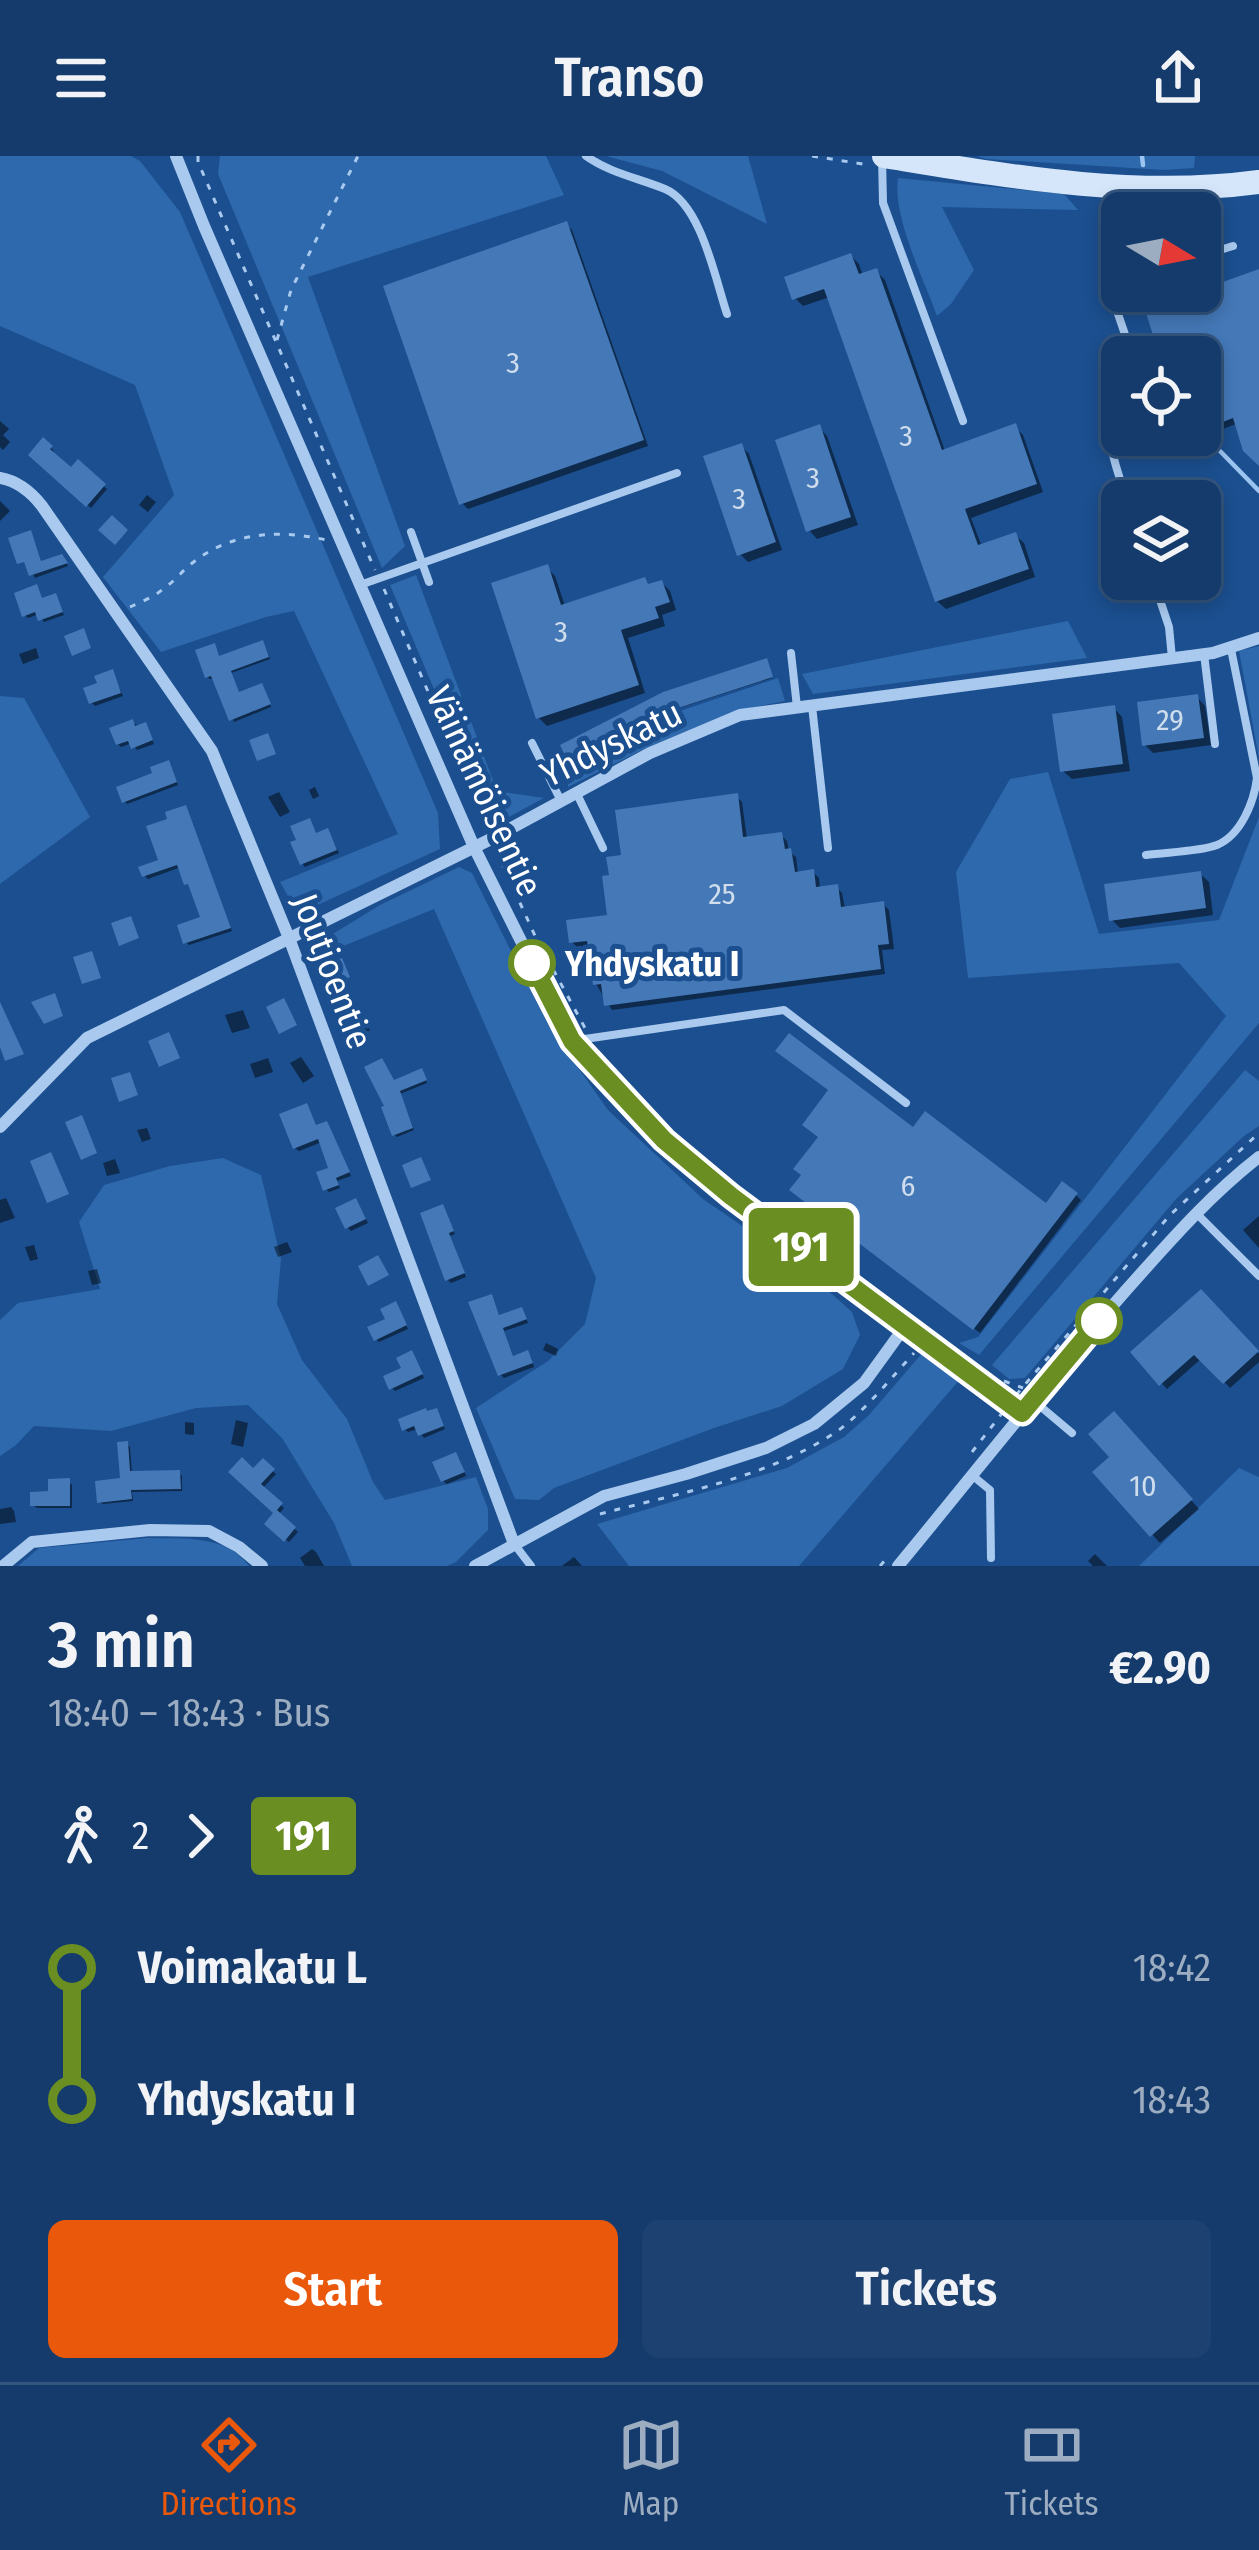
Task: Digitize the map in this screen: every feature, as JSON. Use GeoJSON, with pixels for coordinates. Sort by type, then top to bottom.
{"type":"FeatureCollection","features":[{"type":"Feature","properties":{"kind":"street","name":"Väinämöisentie"},"geometry":{"type":"LineString","coordinates":[[176,156],[474,847],[572,1041],[664,1140],[731,1196],[960,1366],[1001,1388],[1022,1413]]}},
{"type":"Feature","properties":{"kind":"street"},"geometry":{"type":"LineString","coordinates":[[883,156],[1065,183],[1222,187],[1259,182]]}},
{"type":"Feature","properties":{"kind":"street","name":"Joutjoentie"},"geometry":{"type":"LineString","coordinates":[[0,478],[37,499],[212,751],[289,938],[514,1544]]}},
{"type":"Feature","properties":{"kind":"street","name":"Yhdyskatu"},"geometry":{"type":"LineString","coordinates":[[0,1127],[87,1038],[491,839],[650,753],[740,715],[1204,654],[1259,638]]}},
{"type":"Feature","properties":{"kind":"street"},"geometry":{"type":"LineString","coordinates":[[898,1566],[1103,1316],[1196,1213],[1259,1157]]}},
{"type":"Feature","properties":{"kind":"street"},"geometry":{"type":"LineString","coordinates":[[475,1566],[495,1561],[514,1544],[604,1496],[766,1448],[814,1424],[864,1383],[906,1325]]}},
{"type":"Feature","properties":{"kind":"street"},"geometry":{"type":"LineString","coordinates":[[3,1566],[32,1542],[150,1530],[209,1531],[262,1566]]}},
{"type":"Feature","properties":{"kind":"lane"},"geometry":{"type":"LineString","coordinates":[[586,156],[601,167],[671,191],[692,211],[727,314]]}},
{"type":"Feature","properties":{"kind":"lane"},"geometry":{"type":"LineString","coordinates":[[883,156],[883,203],[963,422]]}},
{"type":"Feature","properties":{"kind":"lane"},"geometry":{"type":"LineString","coordinates":[[1117,186],[1117,192]]}},
{"type":"Feature","properties":{"kind":"lane"},"geometry":{"type":"LineString","coordinates":[[1221,250],[1233,246]]}},
{"type":"Feature","properties":{"kind":"lane"},"geometry":{"type":"LineString","coordinates":[[360,585],[677,473]]}},
{"type":"Feature","properties":{"kind":"lane"},"geometry":{"type":"LineString","coordinates":[[411,532],[429,582]]}},
{"type":"Feature","properties":{"kind":"lane"},"geometry":{"type":"LineString","coordinates":[[1160,600],[1172,658]]}},
{"type":"Feature","properties":{"kind":"lane"},"geometry":{"type":"LineString","coordinates":[[1146,855],[1220,844],[1240,825],[1254,799],[1257,778],[1231,647]]}},
{"type":"Feature","properties":{"kind":"lane"},"geometry":{"type":"LineString","coordinates":[[791,652],[828,848]]}},
{"type":"Feature","properties":{"kind":"lane"},"geometry":{"type":"LineString","coordinates":[[1204,654],[1215,744]]}},
{"type":"Feature","properties":{"kind":"lane"},"geometry":{"type":"LineString","coordinates":[[532,742],[561,801]]}},
{"type":"Feature","properties":{"kind":"lane"},"geometry":{"type":"LineString","coordinates":[[576,793],[603,848]]}},
{"type":"Feature","properties":{"kind":"lane"},"geometry":{"type":"LineString","coordinates":[[572,1041],[784,1010],[906,1102]]}},
{"type":"Feature","properties":{"kind":"lane"},"geometry":{"type":"LineString","coordinates":[[1196,1213],[1259,1276]]}},
{"type":"Feature","properties":{"kind":"lane"},"geometry":{"type":"LineString","coordinates":[[1033,1400],[1072,1433]]}},
{"type":"Feature","properties":{"kind":"lane"},"geometry":{"type":"LineString","coordinates":[[973,1476],[990,1490],[991,1558]]}},
{"type":"Feature","properties":{"kind":"lane"},"geometry":{"type":"LineString","coordinates":[[514,1544],[531,1566]]}},
{"type":"Feature","properties":{"kind":"path"},"geometry":{"type":"LineString","coordinates":[[198,156],[197,163],[491,839],[538,942],[591,1038]]}},
{"type":"Feature","properties":{"kind":"path"},"geometry":{"type":"LineString","coordinates":[[277,342],[291,290],[358,156]]}},
{"type":"Feature","properties":{"kind":"path"},"geometry":{"type":"LineString","coordinates":[[812,156],[859,163],[860,156]]}},
{"type":"Feature","properties":{"kind":"path"},"geometry":{"type":"LineString","coordinates":[[118,614],[162,590],[195,560],[231,542],[261,533],[342,543]]}},
{"type":"Feature","properties":{"kind":"path"},"geometry":{"type":"LineString","coordinates":[[1001,1388],[1022,1388]]}},
{"type":"Feature","properties":{"kind":"shaded area"},"geometry":{"type":"Polygon","coordinates":[[[0,156],[131,156],[180,212],[438,813],[440,849],[311,908],[290,900],[280,882],[398,834],[294,611],[161,652],[103,577],[174,495],[135,385],[0,326],[0,156]]]}},
{"type":"Feature","properties":{"kind":"shaded area"},"geometry":{"type":"Polygon","coordinates":[[[220,156],[546,156],[564,195],[308,277],[405,546],[382,568],[218,174],[220,156]]]}},
{"type":"Feature","properties":{"kind":"shaded area"},"geometry":{"type":"Polygon","coordinates":[[[606,156],[748,156],[767,224],[662,171],[606,156]]]}},
{"type":"Feature","properties":{"kind":"shaded area"},"geometry":{"type":"Polygon","coordinates":[[[977,156],[1195,156],[1194,168],[1164,170],[977,156]]]}},
{"type":"Feature","properties":{"kind":"shaded area"},"geometry":{"type":"Polygon","coordinates":[[[898,178],[1064,194],[1078,210],[942,207],[974,270],[937,316],[904,229],[898,178]]]}},
{"type":"Feature","properties":{"kind":"shaded area"},"geometry":{"type":"Polygon","coordinates":[[[416,575],[497,791],[544,798],[507,818],[488,817],[390,585],[416,575]]]}},
{"type":"Feature","properties":{"kind":"shaded area"},"geometry":{"type":"Polygon","coordinates":[[[1068,621],[1087,658],[813,694],[802,674],[1068,621]]]}},
{"type":"Feature","properties":{"kind":"shaded area"},"geometry":{"type":"Polygon","coordinates":[[[1259,646],[1259,758],[1239,651],[1259,646]]]}},
{"type":"Feature","properties":{"kind":"shaded area"},"geometry":{"type":"Polygon","coordinates":[[[778,678],[785,701],[735,711],[568,787],[568,767],[671,714],[778,678]]]}},
{"type":"Feature","properties":{"kind":"shaded area"},"geometry":{"type":"Polygon","coordinates":[[[0,696],[24,698],[90,817],[0,884],[0,696]]]}},
{"type":"Feature","properties":{"kind":"shaded area"},"geometry":{"type":"Polygon","coordinates":[[[1048,772],[1099,934],[1219,920],[1259,817],[1259,1023],[979,1355],[959,1343],[978,1337],[1226,1016],[1179,963],[968,978],[956,872],[1010,779],[1048,772]]]}},
{"type":"Feature","properties":{"kind":"shaded area"},"geometry":{"type":"Polygon","coordinates":[[[459,867],[472,873],[548,1025],[608,1110],[703,1199],[803,1268],[852,1312],[860,1335],[843,1369],[782,1406],[554,1488],[539,1500],[515,1499],[476,1408],[548,1361],[585,1324],[596,1278],[434,909],[309,960],[313,946],[380,905],[459,867]]]}},
{"type":"Feature","properties":{"kind":"shaded area"},"geometry":{"type":"Polygon","coordinates":[[[1245,1070],[1259,1081],[1259,1126],[1176,1199],[1025,1378],[1009,1379],[992,1365],[1245,1070]]]}},
{"type":"Feature","properties":{"kind":"shaded area"},"geometry":{"type":"Polygon","coordinates":[[[223,1158],[261,1175],[281,1259],[277,1304],[302,1360],[347,1419],[385,1500],[476,1477],[488,1509],[488,1530],[456,1562],[447,1566],[352,1566],[334,1523],[282,1438],[248,1405],[196,1408],[111,1431],[34,1426],[0,1456],[0,1320],[18,1303],[100,1289],[79,1222],[104,1185],[170,1166],[223,1158]]]}},
{"type":"Feature","properties":{"kind":"shaded area"},"geometry":{"type":"Polygon","coordinates":[[[924,1351],[961,1378],[799,1566],[629,1566],[597,1524],[787,1468],[844,1437],[924,1351]]]}},
{"type":"Feature","properties":{"kind":"shaded area"},"geometry":{"type":"Polygon","coordinates":[[[1239,1468],[1259,1477],[1259,1566],[1139,1566],[1239,1468]]]}},
{"type":"Feature","properties":{"kind":"shaded area"},"geometry":{"type":"Polygon","coordinates":[[[148,1538],[216,1543],[249,1566],[18,1566],[39,1548],[148,1538]]]}},
{"type":"Feature","properties":{"kind":"building"},"geometry":{"type":"Polygon","coordinates":[[[567,221],[644,440],[459,505],[383,286],[567,221]]]}},
{"type":"Feature","properties":{"kind":"building"},"geometry":{"type":"Polygon","coordinates":[[[851,253],[859,274],[877,268],[942,450],[1016,423],[1037,484],[965,509],[978,545],[1016,532],[1029,569],[935,602],[824,289],[792,300],[784,277],[851,253]]]}},
{"type":"Feature","properties":{"kind":"building"},"geometry":{"type":"Polygon","coordinates":[[[1259,269],[1259,466],[1243,451],[1233,418],[1221,423],[1221,336],[1153,336],[1146,312],[1221,312],[1221,283],[1259,269]]]}},
{"type":"Feature","properties":{"kind":"building"},"geometry":{"type":"Polygon","coordinates":[[[820,424],[851,517],[806,532],[775,440],[820,424]]]}},
{"type":"Feature","properties":{"kind":"building"},"geometry":{"type":"Polygon","coordinates":[[[43,437],[71,467],[78,459],[106,484],[86,507],[28,455],[43,437]]]}},
{"type":"Feature","properties":{"kind":"building"},"geometry":{"type":"Polygon","coordinates":[[[742,443],[776,542],[737,556],[703,456],[742,443]]]}},
{"type":"Feature","properties":{"kind":"building"},"geometry":{"type":"Polygon","coordinates":[[[112,515],[128,530],[115,545],[98,530],[112,515]]]}},
{"type":"Feature","properties":{"kind":"building"},"geometry":{"type":"Polygon","coordinates":[[[31,530],[41,561],[62,554],[68,563],[29,576],[24,562],[17,564],[8,538],[31,530]]]}},
{"type":"Feature","properties":{"kind":"building"},"geometry":{"type":"Polygon","coordinates":[[[548,564],[561,605],[645,577],[648,584],[662,580],[670,602],[655,607],[659,618],[621,630],[639,685],[536,719],[491,583],[548,564]]]}},
{"type":"Feature","properties":{"kind":"building"},"geometry":{"type":"Polygon","coordinates":[[[37,584],[42,598],[56,593],[63,612],[38,621],[35,612],[22,617],[14,593],[37,584]]]}},
{"type":"Feature","properties":{"kind":"building"},"geometry":{"type":"Polygon","coordinates":[[[84,628],[91,648],[72,656],[64,636],[84,628]]]}},
{"type":"Feature","properties":{"kind":"building"},"geometry":{"type":"Polygon","coordinates":[[[263,640],[269,657],[231,671],[239,692],[262,683],[271,704],[229,721],[195,650],[215,643],[219,656],[263,640]]]}},
{"type":"Feature","properties":{"kind":"building"},"geometry":{"type":"Polygon","coordinates":[[[767,658],[773,677],[672,710],[568,762],[560,745],[663,692],[767,658]]]}},
{"type":"Feature","properties":{"kind":"building"},"geometry":{"type":"Polygon","coordinates":[[[113,669],[121,693],[89,704],[83,688],[97,683],[94,676],[113,669]]]}},
{"type":"Feature","properties":{"kind":"building"},"geometry":{"type":"Polygon","coordinates":[[[1198,694],[1204,738],[1142,746],[1137,702],[1198,694]]]}},
{"type":"Feature","properties":{"kind":"building"},"geometry":{"type":"Polygon","coordinates":[[[1115,705],[1123,764],[1060,772],[1052,714],[1115,705]]]}},
{"type":"Feature","properties":{"kind":"building"},"geometry":{"type":"Polygon","coordinates":[[[133,719],[135,726],[146,722],[153,740],[131,749],[128,741],[116,745],[109,728],[133,719]]]}},
{"type":"Feature","properties":{"kind":"building"},"geometry":{"type":"Polygon","coordinates":[[[268,733],[276,754],[257,761],[249,740],[268,733]]]}},
{"type":"Feature","properties":{"kind":"building"},"geometry":{"type":"Polygon","coordinates":[[[169,760],[177,782],[122,803],[116,787],[152,773],[150,767],[169,760]]]}},
{"type":"Feature","properties":{"kind":"building"},"geometry":{"type":"Polygon","coordinates":[[[738,793],[743,837],[782,832],[785,849],[791,848],[795,872],[814,869],[816,887],[838,884],[841,907],[884,901],[889,944],[878,945],[881,969],[604,1006],[601,984],[593,985],[587,941],[569,943],[566,920],[607,915],[602,876],[609,875],[606,857],[621,855],[615,810],[738,793]]]}},
{"type":"Feature","properties":{"kind":"building"},"geometry":{"type":"Polygon","coordinates":[[[186,805],[231,928],[183,944],[177,925],[200,917],[177,865],[142,877],[138,867],[158,860],[146,826],[186,805]]]}},
{"type":"Feature","properties":{"kind":"building"},"geometry":{"type":"Polygon","coordinates":[[[310,818],[316,833],[328,828],[337,850],[300,865],[290,842],[296,840],[290,826],[310,818]]]}},
{"type":"Feature","properties":{"kind":"building"},"geometry":{"type":"Polygon","coordinates":[[[1201,871],[1206,908],[1109,921],[1104,884],[1201,871]]]}},
{"type":"Feature","properties":{"kind":"building"},"geometry":{"type":"Polygon","coordinates":[[[131,916],[139,938],[119,946],[111,923],[131,916]]]}},
{"type":"Feature","properties":{"kind":"building"},"geometry":{"type":"Polygon","coordinates":[[[92,951],[101,978],[82,984],[73,957],[92,951]]]}},
{"type":"Feature","properties":{"kind":"building"},"geometry":{"type":"Polygon","coordinates":[[[342,958],[350,977],[330,985],[322,965],[342,958]]]}},
{"type":"Feature","properties":{"kind":"building"},"geometry":{"type":"Polygon","coordinates":[[[55,993],[63,1016],[44,1024],[31,1002],[55,993]]]}},
{"type":"Feature","properties":{"kind":"building"},"geometry":{"type":"Polygon","coordinates":[[[284,998],[297,1025],[279,1034],[266,1007],[284,998]]]}},
{"type":"Feature","properties":{"kind":"building"},"geometry":{"type":"Polygon","coordinates":[[[0,1002],[24,1054],[5,1061],[0,1047],[0,1002]]]}},
{"type":"Feature","properties":{"kind":"building"},"geometry":{"type":"Polygon","coordinates":[[[169,1032],[180,1058],[159,1067],[148,1041],[169,1032]]]}},
{"type":"Feature","properties":{"kind":"building"},"geometry":{"type":"Polygon","coordinates":[[[789,1033],[913,1127],[925,1111],[1046,1203],[1062,1181],[1078,1193],[973,1330],[789,1190],[801,1175],[793,1169],[818,1137],[802,1125],[828,1090],[775,1051],[789,1033]]]}},
{"type":"Feature","properties":{"kind":"building"},"geometry":{"type":"Polygon","coordinates":[[[382,1058],[394,1080],[422,1068],[427,1080],[400,1091],[413,1128],[392,1136],[384,1106],[364,1067],[382,1058]]]}},
{"type":"Feature","properties":{"kind":"building"},"geometry":{"type":"Polygon","coordinates":[[[130,1072],[138,1095],[119,1102],[111,1078],[130,1072]]]}},
{"type":"Feature","properties":{"kind":"building"},"geometry":{"type":"Polygon","coordinates":[[[307,1103],[316,1125],[327,1121],[350,1172],[336,1178],[339,1185],[323,1191],[316,1172],[328,1168],[318,1139],[293,1149],[279,1114],[307,1103]]]}},
{"type":"Feature","properties":{"kind":"building"},"geometry":{"type":"Polygon","coordinates":[[[82,1115],[97,1153],[81,1160],[65,1122],[82,1115]]]}},
{"type":"Feature","properties":{"kind":"building"},"geometry":{"type":"Polygon","coordinates":[[[51,1152],[69,1194],[47,1203],[30,1161],[51,1152]]]}},
{"type":"Feature","properties":{"kind":"building"},"geometry":{"type":"Polygon","coordinates":[[[421,1157],[431,1180],[411,1188],[402,1165],[421,1157]]]}},
{"type":"Feature","properties":{"kind":"building"},"geometry":{"type":"Polygon","coordinates":[[[356,1198],[366,1219],[345,1229],[335,1208],[356,1198]]]}},
{"type":"Feature","properties":{"kind":"building"},"geometry":{"type":"Polygon","coordinates":[[[443,1204],[465,1273],[445,1281],[420,1213],[443,1204]]]}},
{"type":"Feature","properties":{"kind":"building"},"geometry":{"type":"Polygon","coordinates":[[[378,1255],[389,1275],[368,1286],[358,1266],[378,1255]]]}},
{"type":"Feature","properties":{"kind":"building"},"geometry":{"type":"Polygon","coordinates":[[[1201,1289],[1259,1351],[1223,1384],[1194,1355],[1159,1386],[1130,1352],[1201,1289]]]}},
{"type":"Feature","properties":{"kind":"building"},"geometry":{"type":"Polygon","coordinates":[[[492,1294],[499,1315],[522,1307],[527,1319],[503,1328],[513,1356],[528,1350],[533,1363],[498,1376],[468,1302],[492,1294]]]}},
{"type":"Feature","properties":{"kind":"building"},"geometry":{"type":"Polygon","coordinates":[[[396,1301],[407,1325],[374,1341],[367,1327],[385,1319],[380,1309],[396,1301]]]}},
{"type":"Feature","properties":{"kind":"building"},"geometry":{"type":"Polygon","coordinates":[[[412,1350],[423,1374],[389,1390],[383,1376],[401,1368],[396,1358],[412,1350]]]}},
{"type":"Feature","properties":{"kind":"building"},"geometry":{"type":"Polygon","coordinates":[[[437,1408],[444,1426],[418,1436],[414,1426],[402,1431],[398,1419],[437,1408]]]}},
{"type":"Feature","properties":{"kind":"building"},"geometry":{"type":"Polygon","coordinates":[[[1114,1411],[1193,1499],[1150,1537],[1092,1472],[1109,1457],[1088,1434],[1114,1411]]]}},
{"type":"Feature","properties":{"kind":"building"},"geometry":{"type":"Polygon","coordinates":[[[128,1441],[130,1471],[180,1470],[181,1489],[131,1490],[132,1499],[97,1503],[95,1481],[120,1478],[117,1442],[128,1441]]]}},
{"type":"Feature","properties":{"kind":"building"},"geometry":{"type":"Polygon","coordinates":[[[456,1452],[465,1472],[441,1482],[432,1462],[456,1452]]]}},
{"type":"Feature","properties":{"kind":"building"},"geometry":{"type":"Polygon","coordinates":[[[242,1457],[253,1468],[263,1458],[275,1469],[261,1484],[283,1503],[277,1510],[296,1527],[284,1542],[264,1524],[273,1513],[228,1472],[242,1457]]]}},
{"type":"Feature","properties":{"kind":"building"},"geometry":{"type":"Polygon","coordinates":[[[70,1478],[70,1506],[30,1506],[30,1492],[48,1491],[48,1479],[70,1478]]]}},
{"type":"Feature","properties":{"kind":"waterway"},"geometry":{"type":"LineString","coordinates":[[1142,156],[1143,165]]}},
{"type":"Feature","properties":{"kind":"waterway"},"geometry":{"type":"LineString","coordinates":[[1221,452],[1259,491]]}},
{"type":"Feature","properties":{"kind":"bus line","name":"191"},"geometry":{"type":"LineString","coordinates":[[532,963],[572,1041],[664,1140],[731,1196],[1022,1413],[1099,1321]]}},
{"type":"Feature","properties":{"kind":"place","name":"Yhdyskatu I"},"geometry":{"type":"Point","coordinates":[532,963]}}]}
